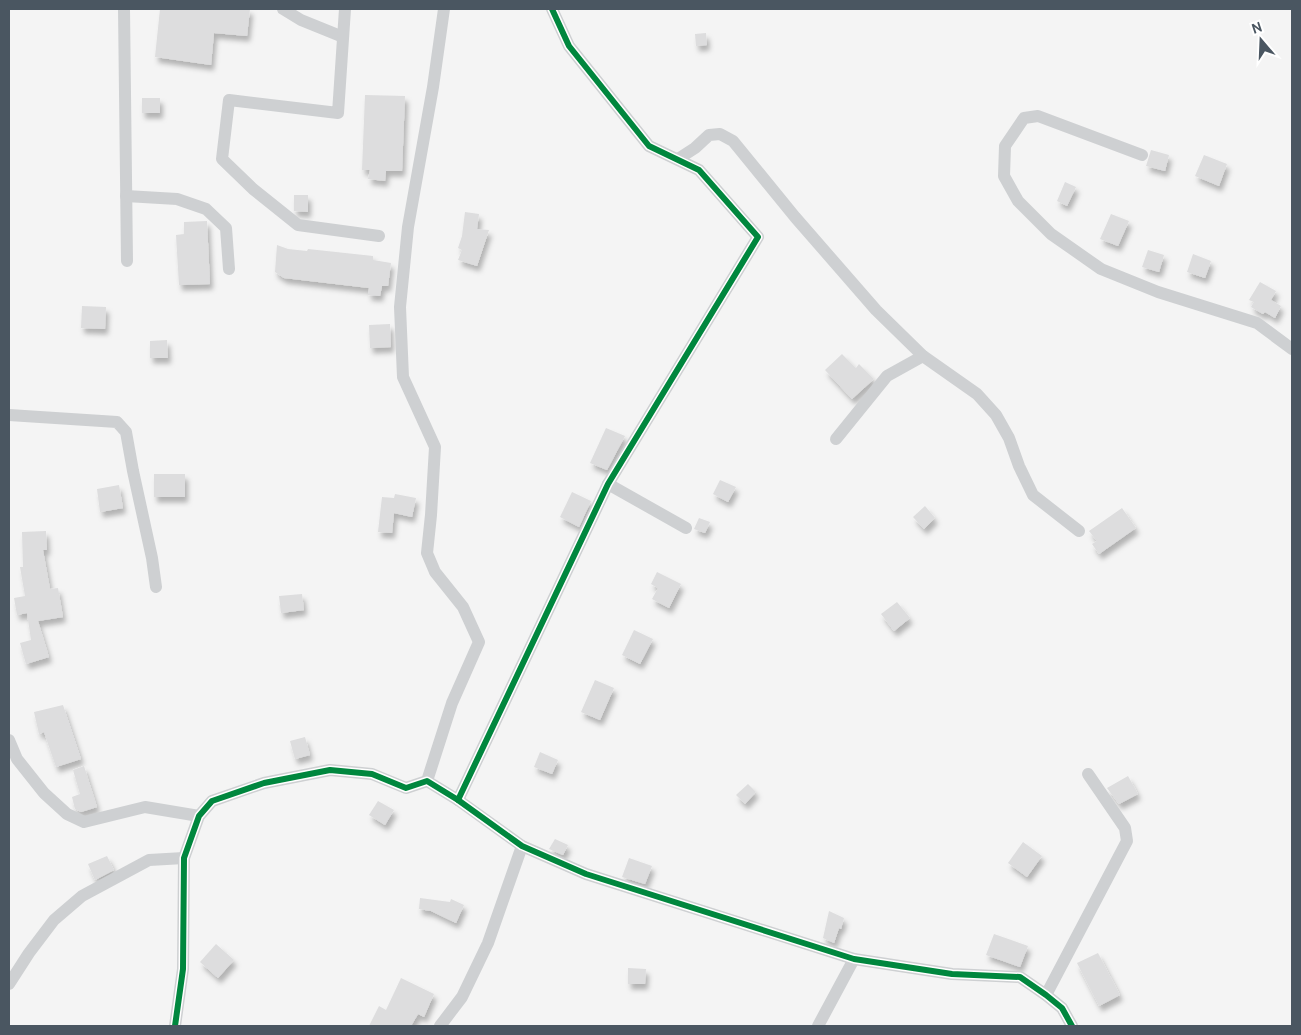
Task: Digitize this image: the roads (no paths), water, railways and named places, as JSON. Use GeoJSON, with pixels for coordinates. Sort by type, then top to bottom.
{"type":"FeatureCollection","features":[{"type":"Feature","properties":{"kind":"street"},"geometry":{"type":"LineString","coordinates":[[124,9],[127,261]]}},
{"type":"Feature","properties":{"kind":"street"},"geometry":{"type":"LineString","coordinates":[[283,9],[301,20],[343,37]]}},
{"type":"Feature","properties":{"kind":"street"},"geometry":{"type":"LineString","coordinates":[[344,9],[338,113],[229,100],[222,159],[253,189],[298,225],[380,236]]}},
{"type":"Feature","properties":{"kind":"street"},"geometry":{"type":"LineString","coordinates":[[427,781],[452,703],[479,642],[463,607],[435,572],[427,553],[432,515],[435,447],[403,377],[400,307],[408,227],[433,87],[444,9]]}},
{"type":"Feature","properties":{"kind":"street"},"geometry":{"type":"LineString","coordinates":[[458,800],[608,484],[758,237],[699,170],[650,146],[569,46],[552,9]]}},
{"type":"Feature","properties":{"kind":"street"},"geometry":{"type":"LineString","coordinates":[[1142,155],[1038,116],[1024,118],[1005,146],[1004,176],[1018,200],[1051,234],[1101,269],[1158,292],[1257,323],[1292,349]]}},
{"type":"Feature","properties":{"kind":"street"},"geometry":{"type":"LineString","coordinates":[[678,159],[695,148],[709,135],[720,134],[733,141],[795,217],[876,310],[923,356],[977,394],[996,415],[1009,438],[1019,466],[1033,495],[1079,531]]}},
{"type":"Feature","properties":{"kind":"street"},"geometry":{"type":"LineString","coordinates":[[126,196],[177,199],[206,209],[226,228],[229,269]]}},
{"type":"Feature","properties":{"kind":"street"},"geometry":{"type":"LineString","coordinates":[[836,439],[888,376],[923,356]]}},
{"type":"Feature","properties":{"kind":"street"},"geometry":{"type":"LineString","coordinates":[[9,415],[117,422],[126,432],[152,558],[156,587]]}},
{"type":"Feature","properties":{"kind":"street"},"geometry":{"type":"LineString","coordinates":[[608,484],[686,528]]}},
{"type":"Feature","properties":{"kind":"street"},"geometry":{"type":"LineString","coordinates":[[9,740],[17,759],[44,793],[67,814],[84,822],[145,807],[199,816]]}},
{"type":"Feature","properties":{"kind":"street"},"geometry":{"type":"LineString","coordinates":[[175,1026],[183,969],[184,858],[199,816],[212,801],[229,795],[264,783],[330,770],[372,774],[406,788],[427,781],[458,800],[522,846],[586,874],[854,959],[952,974],[1020,977],[1062,1008],[1072,1026]]}},
{"type":"Feature","properties":{"kind":"street"},"geometry":{"type":"LineString","coordinates":[[1046,995],[1127,840],[1125,828],[1088,774]]}},
{"type":"Feature","properties":{"kind":"street"},"geometry":{"type":"LineString","coordinates":[[440,1026],[462,997],[488,943],[522,846]]}},
{"type":"Feature","properties":{"kind":"street"},"geometry":{"type":"LineString","coordinates":[[9,984],[54,920],[82,896],[149,860],[184,858]]}},
{"type":"Feature","properties":{"kind":"street"},"geometry":{"type":"LineString","coordinates":[[818,1026],[854,959]]}}]}
